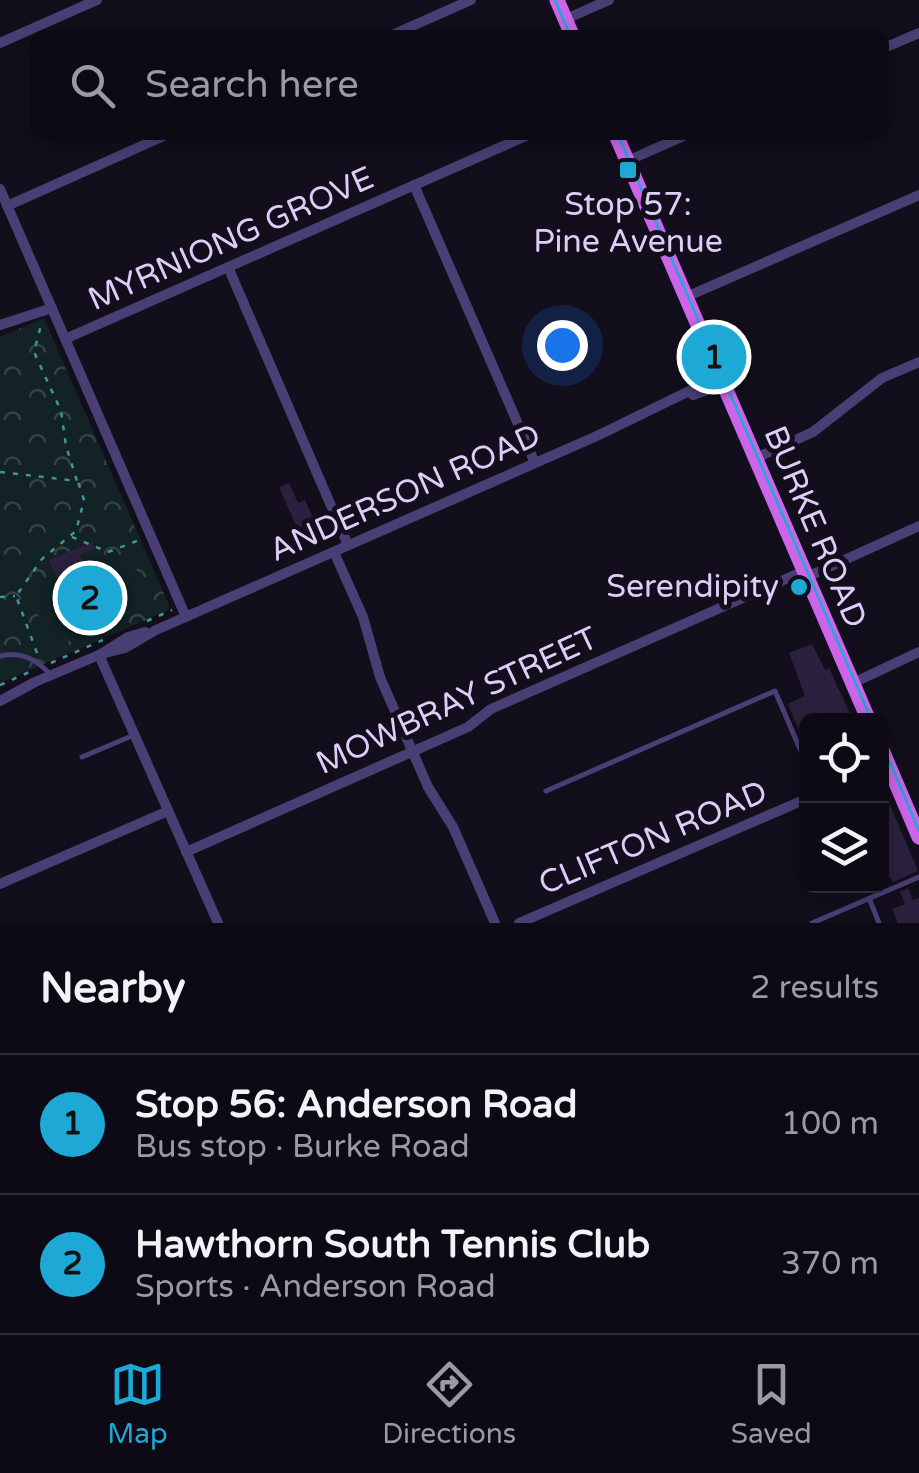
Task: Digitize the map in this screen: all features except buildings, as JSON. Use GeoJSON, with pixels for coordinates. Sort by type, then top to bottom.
{"type":"FeatureCollection","features":[{"type":"Feature","properties":{"kind":"main road"},"geometry":{"type":"LineString","coordinates":[[557,0],[569,27]]}},
{"type":"Feature","properties":{"kind":"main road","name":"BURKE ROAD"},"geometry":{"type":"LineString","coordinates":[[618,140],[866,713]]}},
{"type":"Feature","properties":{"kind":"main road"},"geometry":{"type":"LineString","coordinates":[[889,771],[919,837]]}},
{"type":"Feature","properties":{"kind":"street"},"geometry":{"type":"LineString","coordinates":[[0,43],[98,0]]}},
{"type":"Feature","properties":{"kind":"street"},"geometry":{"type":"LineString","coordinates":[[403,30],[471,0]]}},
{"type":"Feature","properties":{"kind":"street"},"geometry":{"type":"LineString","coordinates":[[569,27],[609,0]]}},
{"type":"Feature","properties":{"kind":"street"},"geometry":{"type":"LineString","coordinates":[[889,46],[919,33]]}},
{"type":"Feature","properties":{"kind":"street"},"geometry":{"type":"LineString","coordinates":[[7,206],[155,140]]}},
{"type":"Feature","properties":{"kind":"street","name":"MYRNIONG GROVE"},"geometry":{"type":"LineString","coordinates":[[65,339],[517,140]]}},
{"type":"Feature","properties":{"kind":"street"},"geometry":{"type":"LineString","coordinates":[[627,161],[675,140]]}},
{"type":"Feature","properties":{"kind":"street"},"geometry":{"type":"LineString","coordinates":[[414,185],[535,463]]}},
{"type":"Feature","properties":{"kind":"street"},"geometry":{"type":"LineString","coordinates":[[0,190],[48,308],[186,617]]}},
{"type":"Feature","properties":{"kind":"street"},"geometry":{"type":"LineString","coordinates":[[686,298],[919,195]]}},
{"type":"Feature","properties":{"kind":"street"},"geometry":{"type":"LineString","coordinates":[[228,267],[348,545]]}},
{"type":"Feature","properties":{"kind":"street"},"geometry":{"type":"LineString","coordinates":[[0,325],[48,308]]}},
{"type":"Feature","properties":{"kind":"street"},"geometry":{"type":"LineString","coordinates":[[756,458],[813,432],[882,378],[919,362]]}},
{"type":"Feature","properties":{"kind":"street","name":"ANDERSON ROAD"},"geometry":{"type":"LineString","coordinates":[[0,698],[35,682],[46,671],[100,655],[128,638],[186,617],[722,380]]}},
{"type":"Feature","properties":{"kind":"street","name":"MOWBRAY STREET"},"geometry":{"type":"LineString","coordinates":[[186,852],[468,727],[490,709],[919,526]]}},
{"type":"Feature","properties":{"kind":"street"},"geometry":{"type":"LineString","coordinates":[[334,552],[363,617],[376,667],[495,923]]}},
{"type":"Feature","properties":{"kind":"street"},"geometry":{"type":"LineString","coordinates":[[852,683],[919,652]]}},
{"type":"Feature","properties":{"kind":"street"},"geometry":{"type":"LineString","coordinates":[[100,655],[218,923]]}},
{"type":"Feature","properties":{"kind":"street","name":"CLIFTON ROAD"},"geometry":{"type":"LineString","coordinates":[[520,923],[799,802]]}},
{"type":"Feature","properties":{"kind":"street"},"geometry":{"type":"LineString","coordinates":[[0,884],[168,811]]}},
{"type":"Feature","properties":{"kind":"lane"},"geometry":{"type":"LineString","coordinates":[[0,656],[22,655],[46,671]]}},
{"type":"Feature","properties":{"kind":"lane"},"geometry":{"type":"LineString","coordinates":[[546,790],[774,691],[799,747]]}},
{"type":"Feature","properties":{"kind":"lane"},"geometry":{"type":"LineString","coordinates":[[82,757],[134,734]]}},
{"type":"Feature","properties":{"kind":"lane"},"geometry":{"type":"LineString","coordinates":[[812,923],[919,877]]}},
{"type":"Feature","properties":{"kind":"lane"},"geometry":{"type":"LineString","coordinates":[[869,898],[880,923]]}},
{"type":"Feature","properties":{"kind":"path"},"geometry":{"type":"LineString","coordinates":[[16,596],[42,559],[76,530],[84,500],[66,446],[61,411],[34,352],[48,308]]}},
{"type":"Feature","properties":{"kind":"path"},"geometry":{"type":"LineString","coordinates":[[0,472],[77,481]]}},
{"type":"Feature","properties":{"kind":"path"},"geometry":{"type":"LineString","coordinates":[[71,537],[104,552],[142,539]]}},
{"type":"Feature","properties":{"kind":"path"},"geometry":{"type":"LineString","coordinates":[[0,596],[16,596]]}},
{"type":"Feature","properties":{"kind":"path"},"geometry":{"type":"LineString","coordinates":[[16,596],[46,671]]}},
{"type":"Feature","properties":{"kind":"path"},"geometry":{"type":"LineString","coordinates":[[140,624],[173,610]]}},
{"type":"Feature","properties":{"kind":"path"},"geometry":{"type":"LineString","coordinates":[[0,685],[46,671],[108,638]]}},
{"type":"Feature","properties":{"kind":"green space"},"geometry":{"type":"Polygon","coordinates":[[[44,318],[169,605],[167,611],[0,683],[0,337],[44,318]]]}},
{"type":"Feature","properties":{"kind":"green space"},"geometry":{"type":"Polygon","coordinates":[[[79,547],[89,569],[129,552],[152,605],[53,648],[28,592],[56,580],[48,561],[79,547]]]}},
{"type":"Feature","properties":{"kind":"tram line"},"geometry":{"type":"LineString","coordinates":[[555,0],[568,30]]}},
{"type":"Feature","properties":{"kind":"tram line"},"geometry":{"type":"LineString","coordinates":[[620,140],[869,713]]}},
{"type":"Feature","properties":{"kind":"tram line"},"geometry":{"type":"LineString","coordinates":[[889,760],[919,831]]}},
{"type":"Feature","properties":{"kind":"place","name":"Stop 57: Pine Avenue"},"geometry":{"type":"Point","coordinates":[628,170]}},
{"type":"Feature","properties":{"kind":"place","name":"Stop 56: Anderson Road"},"geometry":{"type":"Point","coordinates":[714,357]}},
{"type":"Feature","properties":{"kind":"place","name":"Serendipity"},"geometry":{"type":"Point","coordinates":[799,587]}},
{"type":"Feature","properties":{"kind":"place","name":"Hawthorn South Tennis Club"},"geometry":{"type":"Point","coordinates":[90,598]}}]}
